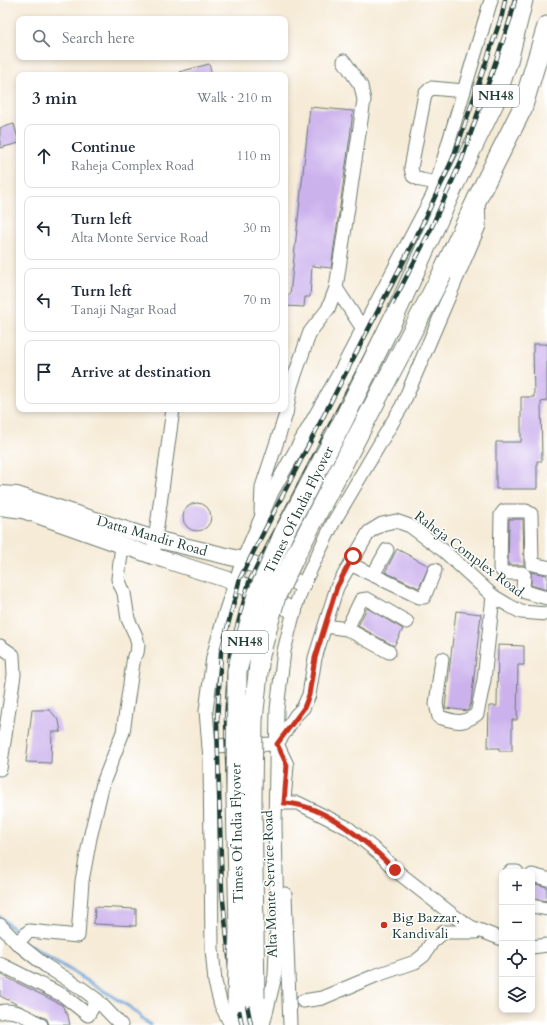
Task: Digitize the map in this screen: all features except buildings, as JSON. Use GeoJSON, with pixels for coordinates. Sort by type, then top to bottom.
{"type":"FeatureCollection","features":[{"type":"Feature","properties":{"kind":"highway","name":"NH48"},"geometry":{"type":"LineString","coordinates":[[441,188],[494,103],[508,61],[523,0]]}},
{"type":"Feature","properties":{"kind":"highway","name":"NH48"},"geometry":{"type":"LineString","coordinates":[[478,197],[522,109],[547,26]]}},
{"type":"Feature","properties":{"kind":"highway","name":"Times Of India Flyover"},"geometry":{"type":"LineString","coordinates":[[237,1025],[239,929],[236,788],[237,671],[258,595],[284,532],[341,425],[418,264],[441,188]]}},
{"type":"Feature","properties":{"kind":"highway","name":"Times Of India Flyover"},"geometry":{"type":"LineString","coordinates":[[256,1025],[252,800],[253,720],[260,655],[276,596],[295,556],[442,274],[478,197]]}},
{"type":"Feature","properties":{"kind":"main road","name":"Datta Mandir Road"},"geometry":{"type":"LineString","coordinates":[[0,494],[17,495],[155,539],[243,560],[303,585]]}},
{"type":"Feature","properties":{"kind":"main road","name":"Datta Mandir Road"},"geometry":{"type":"LineString","coordinates":[[0,507],[23,510],[153,556],[235,582],[294,611]]}},
{"type":"Feature","properties":{"kind":"street"},"geometry":{"type":"LineString","coordinates":[[231,1025],[221,1005],[215,982],[212,949],[209,746],[206,711],[213,657],[235,582],[272,492],[441,188],[464,91],[491,0]]}},
{"type":"Feature","properties":{"kind":"street"},"geometry":{"type":"LineString","coordinates":[[288,400],[290,386],[310,332],[328,309],[336,288],[364,100],[361,86],[344,61]]}},
{"type":"Feature","properties":{"kind":"street"},"geometry":{"type":"LineString","coordinates":[[441,188],[413,176],[411,168],[425,94],[430,88],[464,91]]}},
{"type":"Feature","properties":{"kind":"street"},"geometry":{"type":"LineString","coordinates":[[263,1025],[275,976],[277,923],[275,825],[277,709],[284,651],[294,611],[303,585],[333,522],[402,406],[479,226],[478,197]]}},
{"type":"Feature","properties":{"kind":"street"},"geometry":{"type":"LineString","coordinates":[[336,288],[363,329]]}},
{"type":"Feature","properties":{"kind":"street"},"geometry":{"type":"LineString","coordinates":[[153,556],[173,412]]}},
{"type":"Feature","properties":{"kind":"street"},"geometry":{"type":"LineString","coordinates":[[261,517],[262,487],[286,412]]}},
{"type":"Feature","properties":{"kind":"street"},"geometry":{"type":"LineString","coordinates":[[524,575],[504,573],[500,568],[501,515],[504,511],[526,511],[531,514],[532,564],[524,575],[523,588],[525,592],[547,598]]}},
{"type":"Feature","properties":{"kind":"street","name":"Raheja Complex Road"},"geometry":{"type":"LineString","coordinates":[[277,744],[304,708],[309,695],[315,658],[337,587],[369,532],[382,524],[396,521],[410,526],[444,552],[494,596],[521,612],[547,614]]}},
{"type":"Feature","properties":{"kind":"street"},"geometry":{"type":"LineString","coordinates":[[18,943],[29,930],[78,936],[82,881],[90,838],[103,784],[123,732],[134,656],[137,653],[138,645],[136,636],[128,619],[124,593],[118,579],[122,545]]}},
{"type":"Feature","properties":{"kind":"street"},"geometry":{"type":"LineString","coordinates":[[373,575],[387,550]]}},
{"type":"Feature","properties":{"kind":"street"},"geometry":{"type":"LineString","coordinates":[[350,564],[419,597],[424,597],[436,570]]}},
{"type":"Feature","properties":{"kind":"street"},"geometry":{"type":"LineString","coordinates":[[532,564],[547,567]]}},
{"type":"Feature","properties":{"kind":"street"},"geometry":{"type":"LineString","coordinates":[[442,659],[436,704],[439,717],[456,722],[467,721],[477,714],[484,680],[494,596]]}},
{"type":"Feature","properties":{"kind":"street"},"geometry":{"type":"LineString","coordinates":[[347,629],[361,600],[367,599],[407,622]]}},
{"type":"Feature","properties":{"kind":"street"},"geometry":{"type":"LineString","coordinates":[[325,626],[347,629],[389,652]]}},
{"type":"Feature","properties":{"kind":"street"},"geometry":{"type":"LineString","coordinates":[[0,646],[13,654],[14,675],[0,769]]}},
{"type":"Feature","properties":{"kind":"street"},"geometry":{"type":"LineString","coordinates":[[209,746],[277,744]]}},
{"type":"Feature","properties":{"kind":"street","name":"Alta Monte Service Road"},"geometry":{"type":"LineString","coordinates":[[277,744],[287,765],[283,844],[290,1025]]}},
{"type":"Feature","properties":{"kind":"street"},"geometry":{"type":"LineString","coordinates":[[284,803],[298,803],[348,828],[380,854],[395,870],[454,916],[471,927],[499,938]]}},
{"type":"Feature","properties":{"kind":"street"},"geometry":{"type":"LineString","coordinates":[[535,876],[547,879]]}},
{"type":"Feature","properties":{"kind":"street"},"geometry":{"type":"LineString","coordinates":[[535,907],[547,909]]}},
{"type":"Feature","properties":{"kind":"street"},"geometry":{"type":"LineString","coordinates":[[303,1001],[322,998],[377,975],[415,962],[424,955],[432,942],[444,932],[484,932]]}},
{"type":"Feature","properties":{"kind":"street"},"geometry":{"type":"LineString","coordinates":[[2,934],[18,943],[46,966],[98,1000],[121,1025]]}},
{"type":"Feature","properties":{"kind":"street"},"geometry":{"type":"LineString","coordinates":[[0,964],[64,996],[88,1020],[98,1000]]}},
{"type":"Feature","properties":{"kind":"street"},"geometry":{"type":"LineString","coordinates":[[38,983],[46,966]]}},
{"type":"Feature","properties":{"kind":"street"},"geometry":{"type":"LineString","coordinates":[[0,1012],[17,1013],[31,1018],[41,1025]]}},
{"type":"Feature","properties":{"kind":"waterway"},"geometry":{"type":"LineString","coordinates":[[0,917],[21,936]]}},
{"type":"Feature","properties":{"kind":"waterway"},"geometry":{"type":"LineString","coordinates":[[31,946],[130,1007],[150,1025]]}},
{"type":"Feature","properties":{"kind":"railway"},"geometry":{"type":"LineString","coordinates":[[242,1025],[230,966],[222,891],[217,722],[221,652],[240,578],[420,229],[454,156],[502,15],[505,0]]}},
{"type":"Feature","properties":{"kind":"railway"},"geometry":{"type":"LineString","coordinates":[[251,1025],[239,964],[231,890],[226,722],[230,653],[249,582],[429,233],[462,159],[511,17],[515,0]]}},
{"type":"Feature","properties":{"kind":"place","name":"Big Bazzar, Kandivali"},"geometry":{"type":"Point","coordinates":[384,925]}},
{"type":"Feature","properties":{"kind":"route"},"geometry":{"type":"LineString","coordinates":[[353,556],[337,587],[315,658],[309,695],[304,708],[296,716],[277,744],[287,765],[284,803],[298,803],[348,828],[380,854],[395,870]]}}]}
